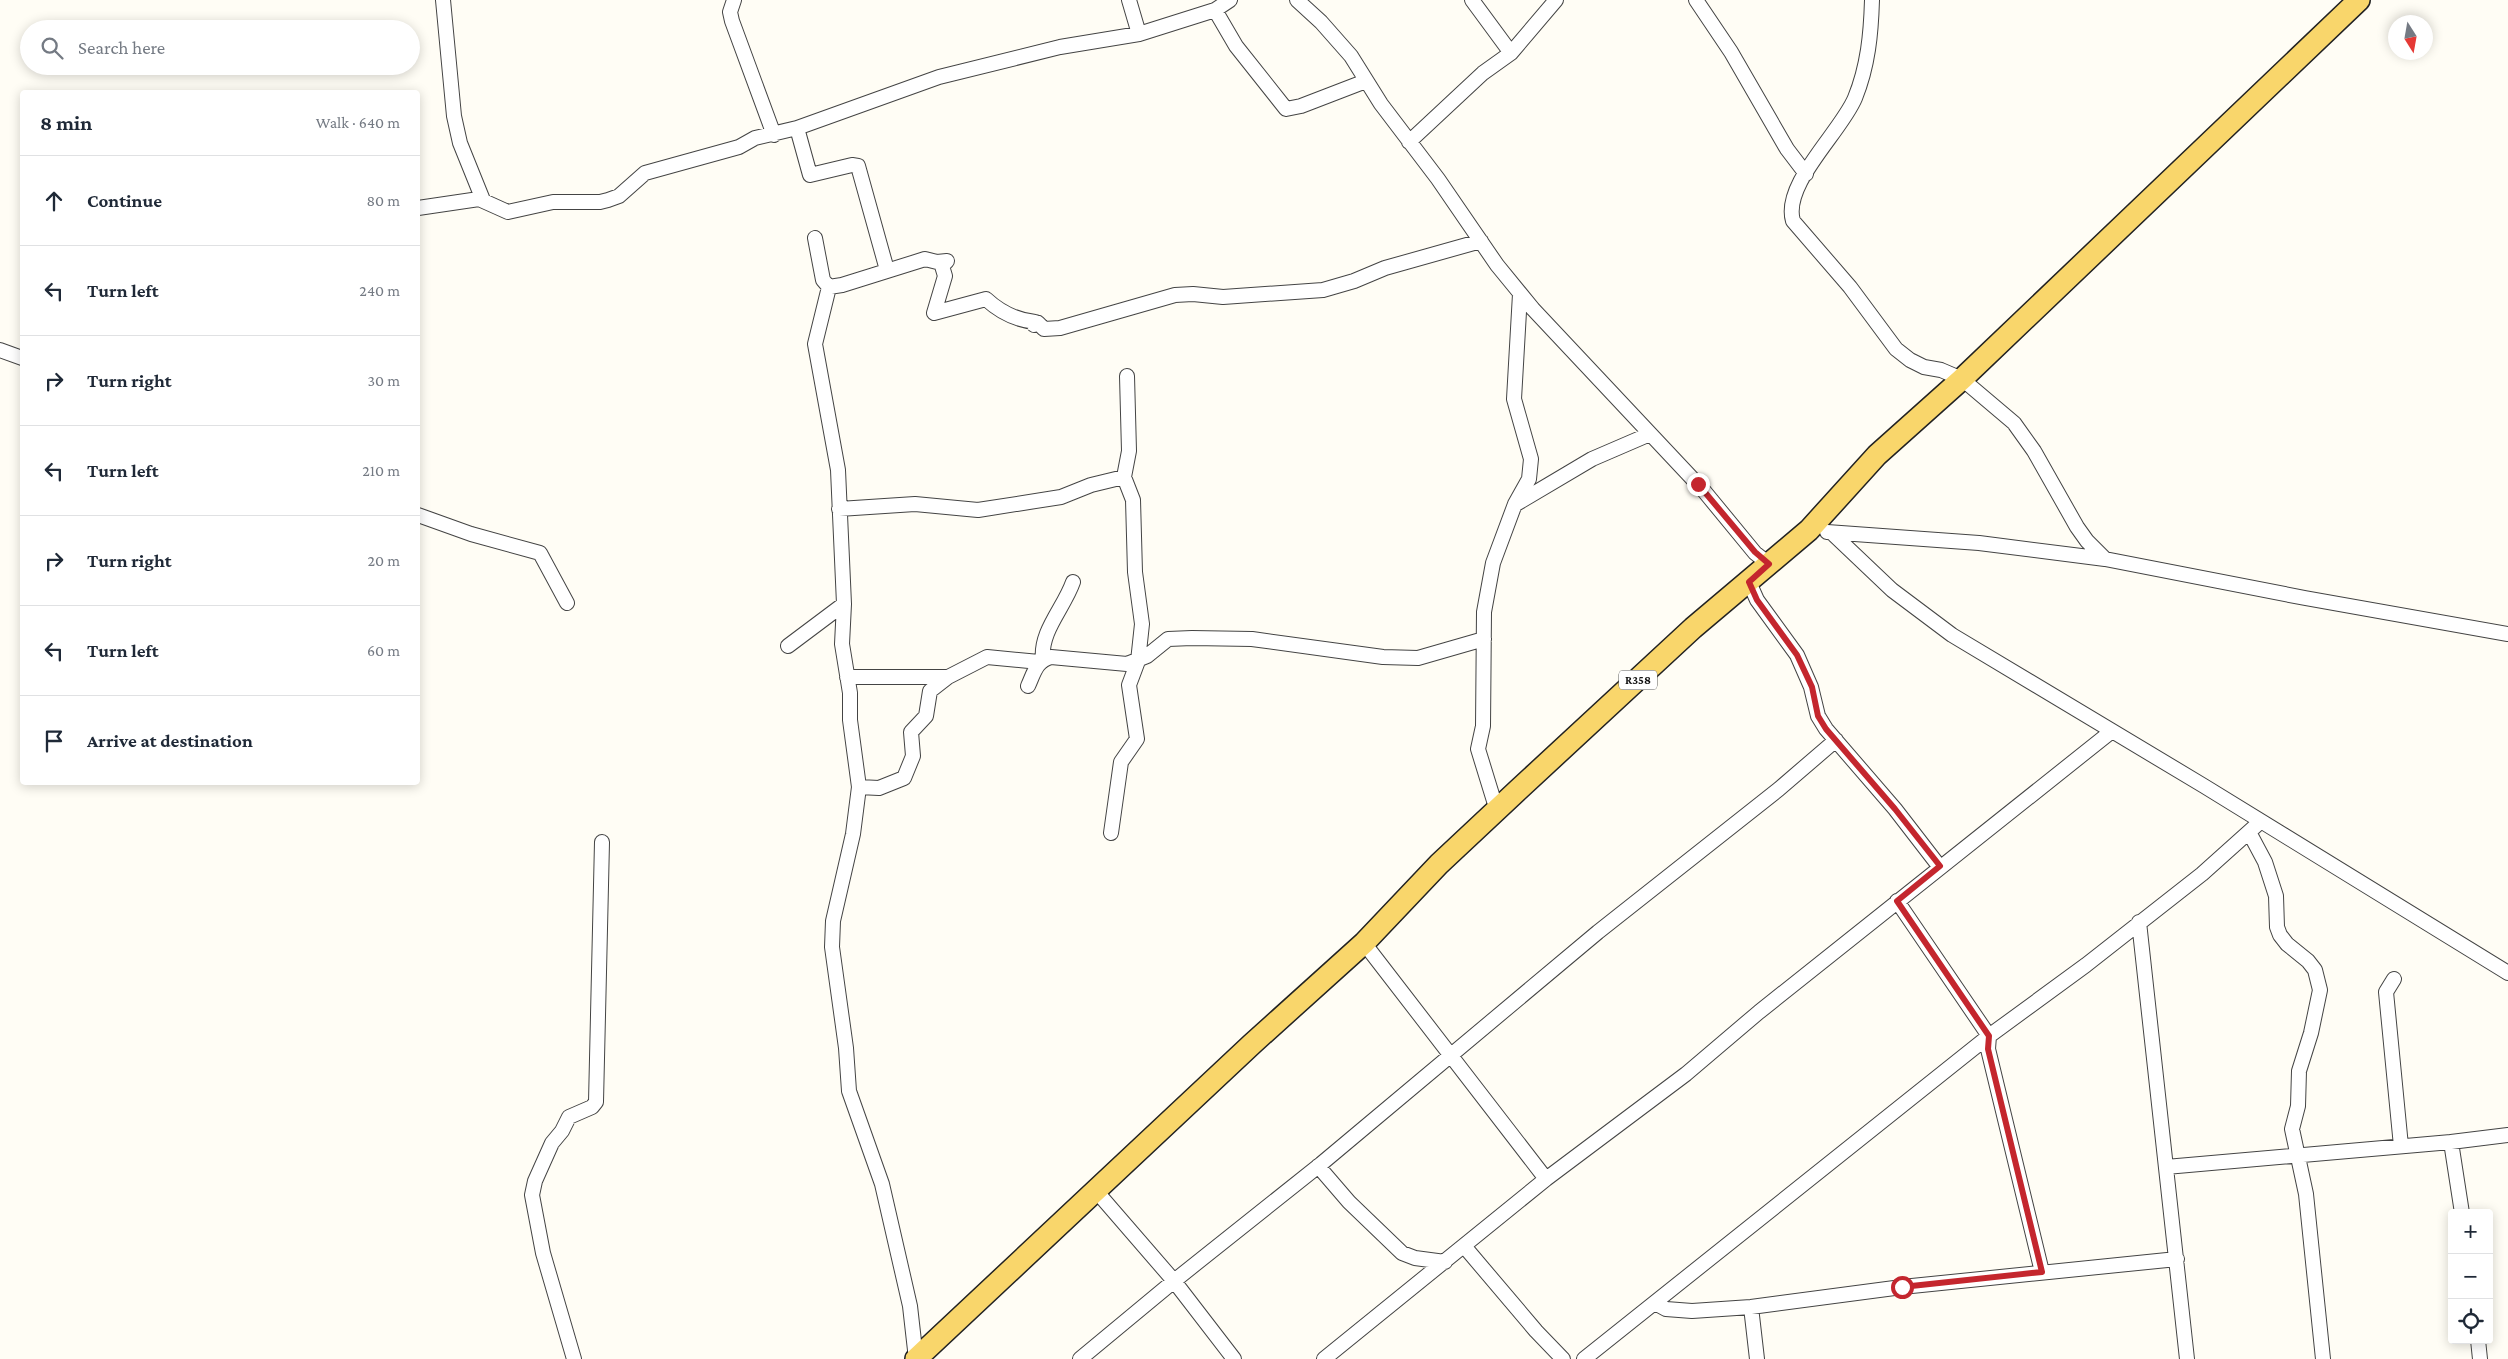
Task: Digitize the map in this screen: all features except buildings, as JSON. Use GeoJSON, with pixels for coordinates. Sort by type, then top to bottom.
{"type":"FeatureCollection","features":[{"type":"Feature","properties":{"kind":"main road","name":"R358"},"geometry":{"type":"LineString","coordinates":[[916,1359],[1097,1192],[1252,1044],[1364,943],[1439,864],[1693,628],[1809,530],[1877,455],[1962,379],[2359,0]]}},
{"type":"Feature","properties":{"kind":"street"},"geometry":{"type":"LineString","coordinates":[[443,0],[454,116],[460,142],[483,200],[498,210],[508,212],[552,202],[600,202],[619,196],[645,173],[739,146],[755,138],[797,128],[939,77],[1060,47],[1139,34],[1215,10],[1230,0]]}},
{"type":"Feature","properties":{"kind":"street"},"geometry":{"type":"LineString","coordinates":[[734,0],[730,12],[732,21],[774,135]]}},
{"type":"Feature","properties":{"kind":"street"},"geometry":{"type":"LineString","coordinates":[[1129,0],[1139,34]]}},
{"type":"Feature","properties":{"kind":"street"},"geometry":{"type":"LineString","coordinates":[[1472,0],[1510,53]]}},
{"type":"Feature","properties":{"kind":"street"},"geometry":{"type":"LineString","coordinates":[[1409,142],[1482,73],[1510,53],[1556,0]]}},
{"type":"Feature","properties":{"kind":"street"},"geometry":{"type":"LineString","coordinates":[[1696,0],[1731,52],[1787,149],[1806,174]]}},
{"type":"Feature","properties":{"kind":"street"},"geometry":{"type":"LineString","coordinates":[[1872,0],[1868,56],[1855,97],[1846,116],[1806,174],[1795,194],[1790,213],[1796,226],[1850,287],[1896,349],[1910,360],[1924,367],[1962,379],[2014,423],[2034,451],[2077,527],[2087,541],[2105,559]]}},
{"type":"Feature","properties":{"kind":"street"},"geometry":{"type":"LineString","coordinates":[[1300,2],[1340,42],[1409,142],[1438,179],[1520,294],[1704,491],[1755,552],[1769,564]]}},
{"type":"Feature","properties":{"kind":"street"},"geometry":{"type":"LineString","coordinates":[[1215,10],[1236,46],[1286,109],[1300,106],[1366,81]]}},
{"type":"Feature","properties":{"kind":"street"},"geometry":{"type":"LineString","coordinates":[[797,128],[810,176],[852,165],[858,166],[887,270]]}},
{"type":"Feature","properties":{"kind":"street"},"geometry":{"type":"LineString","coordinates":[[420,208],[483,200]]}},
{"type":"Feature","properties":{"kind":"street"},"geometry":{"type":"LineString","coordinates":[[815,238],[823,280],[829,287]]}},
{"type":"Feature","properties":{"kind":"street"},"geometry":{"type":"LineString","coordinates":[[829,287],[842,285],[928,258],[937,262],[948,261],[942,266],[945,276],[934,314],[986,299],[997,308],[1018,319],[1035,322],[1034,325],[1038,323],[1044,329],[1069,326],[1175,295],[1192,294],[1223,298],[1323,290],[1385,268],[1481,241]]}},
{"type":"Feature","properties":{"kind":"street"},"geometry":{"type":"LineString","coordinates":[[829,287],[815,344],[835,452],[844,604],[842,644],[850,693],[850,720],[859,787],[853,834],[833,921],[834,960],[846,1048],[849,1091],[882,1184],[910,1306],[916,1359]]}},
{"type":"Feature","properties":{"kind":"street"},"geometry":{"type":"LineString","coordinates":[[1500,808],[1494,800],[1478,749],[1483,726],[1484,612],[1494,562],[1515,504],[1529,479],[1531,459],[1514,400],[1520,294]]}},
{"type":"Feature","properties":{"kind":"street"},"geometry":{"type":"LineString","coordinates":[[0,350],[20,357]]}},
{"type":"Feature","properties":{"kind":"street"},"geometry":{"type":"LineString","coordinates":[[1111,833],[1121,762],[1137,739],[1129,685],[1138,661],[1142,624],[1135,572],[1133,500],[1124,477],[1129,451],[1127,376]]}},
{"type":"Feature","properties":{"kind":"street"},"geometry":{"type":"LineString","coordinates":[[1515,504],[1592,459],[1650,434]]}},
{"type":"Feature","properties":{"kind":"street"},"geometry":{"type":"LineString","coordinates":[[839,509],[915,504],[978,510],[1061,497],[1091,485],[1124,477]]}},
{"type":"Feature","properties":{"kind":"street"},"geometry":{"type":"LineString","coordinates":[[420,516],[471,534],[540,554],[567,603]]}},
{"type":"Feature","properties":{"kind":"street"},"geometry":{"type":"LineString","coordinates":[[1809,530],[1979,543],[2105,559],[2304,598],[2508,634]]}},
{"type":"Feature","properties":{"kind":"street"},"geometry":{"type":"LineString","coordinates":[[1832,533],[1892,590],[1952,635],[2508,973]]}},
{"type":"Feature","properties":{"kind":"street"},"geometry":{"type":"LineString","coordinates":[[1028,686],[1041,661],[1046,635],[1073,582]]}},
{"type":"Feature","properties":{"kind":"street"},"geometry":{"type":"LineString","coordinates":[[1749,582],[1757,600],[1797,655],[1812,687],[1818,716],[1940,866]]}},
{"type":"Feature","properties":{"kind":"street"},"geometry":{"type":"LineString","coordinates":[[788,646],[844,604]]}},
{"type":"Feature","properties":{"kind":"street"},"geometry":{"type":"LineString","coordinates":[[859,787],[880,788],[904,778],[914,756],[911,732],[926,716],[930,691],[948,677],[987,657],[1041,661],[1051,657],[1120,664],[1138,661],[1172,638],[1252,639],[1401,658],[1430,656],[1484,639]]}},
{"type":"Feature","properties":{"kind":"street"},"geometry":{"type":"LineString","coordinates":[[847,677],[948,677]]}},
{"type":"Feature","properties":{"kind":"street"},"geometry":{"type":"LineString","coordinates":[[1324,1359],[1546,1179],[1686,1074],[1759,1012],[1940,866],[2112,731]]}},
{"type":"Feature","properties":{"kind":"street"},"geometry":{"type":"LineString","coordinates":[[1080,1359],[1452,1056],[1598,932],[1780,789],[1836,740]]}},
{"type":"Feature","properties":{"kind":"street"},"geometry":{"type":"LineString","coordinates":[[1584,1359],[1989,1036],[2086,965],[2202,874],[2260,822]]}},
{"type":"Feature","properties":{"kind":"street"},"geometry":{"type":"LineString","coordinates":[[2249,832],[2264,862],[2276,896],[2277,927],[2280,935],[2287,944],[2308,960],[2315,970],[2320,990],[2312,1034],[2299,1071],[2298,1106],[2292,1129],[2306,1194],[2323,1359]]}},
{"type":"Feature","properties":{"kind":"street"},"geometry":{"type":"LineString","coordinates":[[574,1359],[543,1253],[532,1191],[552,1143],[562,1131],[568,1117],[592,1107],[596,1102],[602,842]]}},
{"type":"Feature","properties":{"kind":"street"},"geometry":{"type":"LineString","coordinates":[[1897,901],[1989,1036],[1988,1049],[2042,1272]]}},
{"type":"Feature","properties":{"kind":"street"},"geometry":{"type":"LineString","coordinates":[[2139,922],[2187,1359]]}},
{"type":"Feature","properties":{"kind":"street"},"geometry":{"type":"LineString","coordinates":[[1364,943],[1546,1179]]}},
{"type":"Feature","properties":{"kind":"street"},"geometry":{"type":"LineString","coordinates":[[2394,979],[2386,992],[2401,1146]]}},
{"type":"Feature","properties":{"kind":"street"},"geometry":{"type":"LineString","coordinates":[[2166,1167],[2451,1142],[2508,1135]]}},
{"type":"Feature","properties":{"kind":"street"},"geometry":{"type":"LineString","coordinates":[[2451,1142],[2461,1209]]}},
{"type":"Feature","properties":{"kind":"street"},"geometry":{"type":"LineString","coordinates":[[1318,1166],[1349,1202],[1402,1253],[1415,1258],[1445,1262]]}},
{"type":"Feature","properties":{"kind":"street"},"geometry":{"type":"LineString","coordinates":[[1097,1192],[1174,1281],[1234,1359]]}},
{"type":"Feature","properties":{"kind":"street"},"geometry":{"type":"LineString","coordinates":[[1464,1246],[1536,1331],[1563,1359]]}},
{"type":"Feature","properties":{"kind":"street"},"geometry":{"type":"LineString","coordinates":[[1655,1304],[1666,1309],[1692,1311],[1751,1307],[2042,1272],[2176,1259]]}},
{"type":"Feature","properties":{"kind":"street"},"geometry":{"type":"LineString","coordinates":[[1751,1307],[1757,1359]]}},
{"type":"Feature","properties":{"kind":"street"},"geometry":{"type":"LineString","coordinates":[[2478,1344],[2480,1359]]}},
{"type":"Feature","properties":{"kind":"route"},"geometry":{"type":"LineString","coordinates":[[1698,484],[1755,552],[1769,564],[1749,582],[1757,600],[1797,655],[1812,687],[1818,716],[1826,729],[1895,809],[1940,866],[1897,901],[1989,1036],[1988,1049],[2042,1272],[1902,1287]]}}]}
